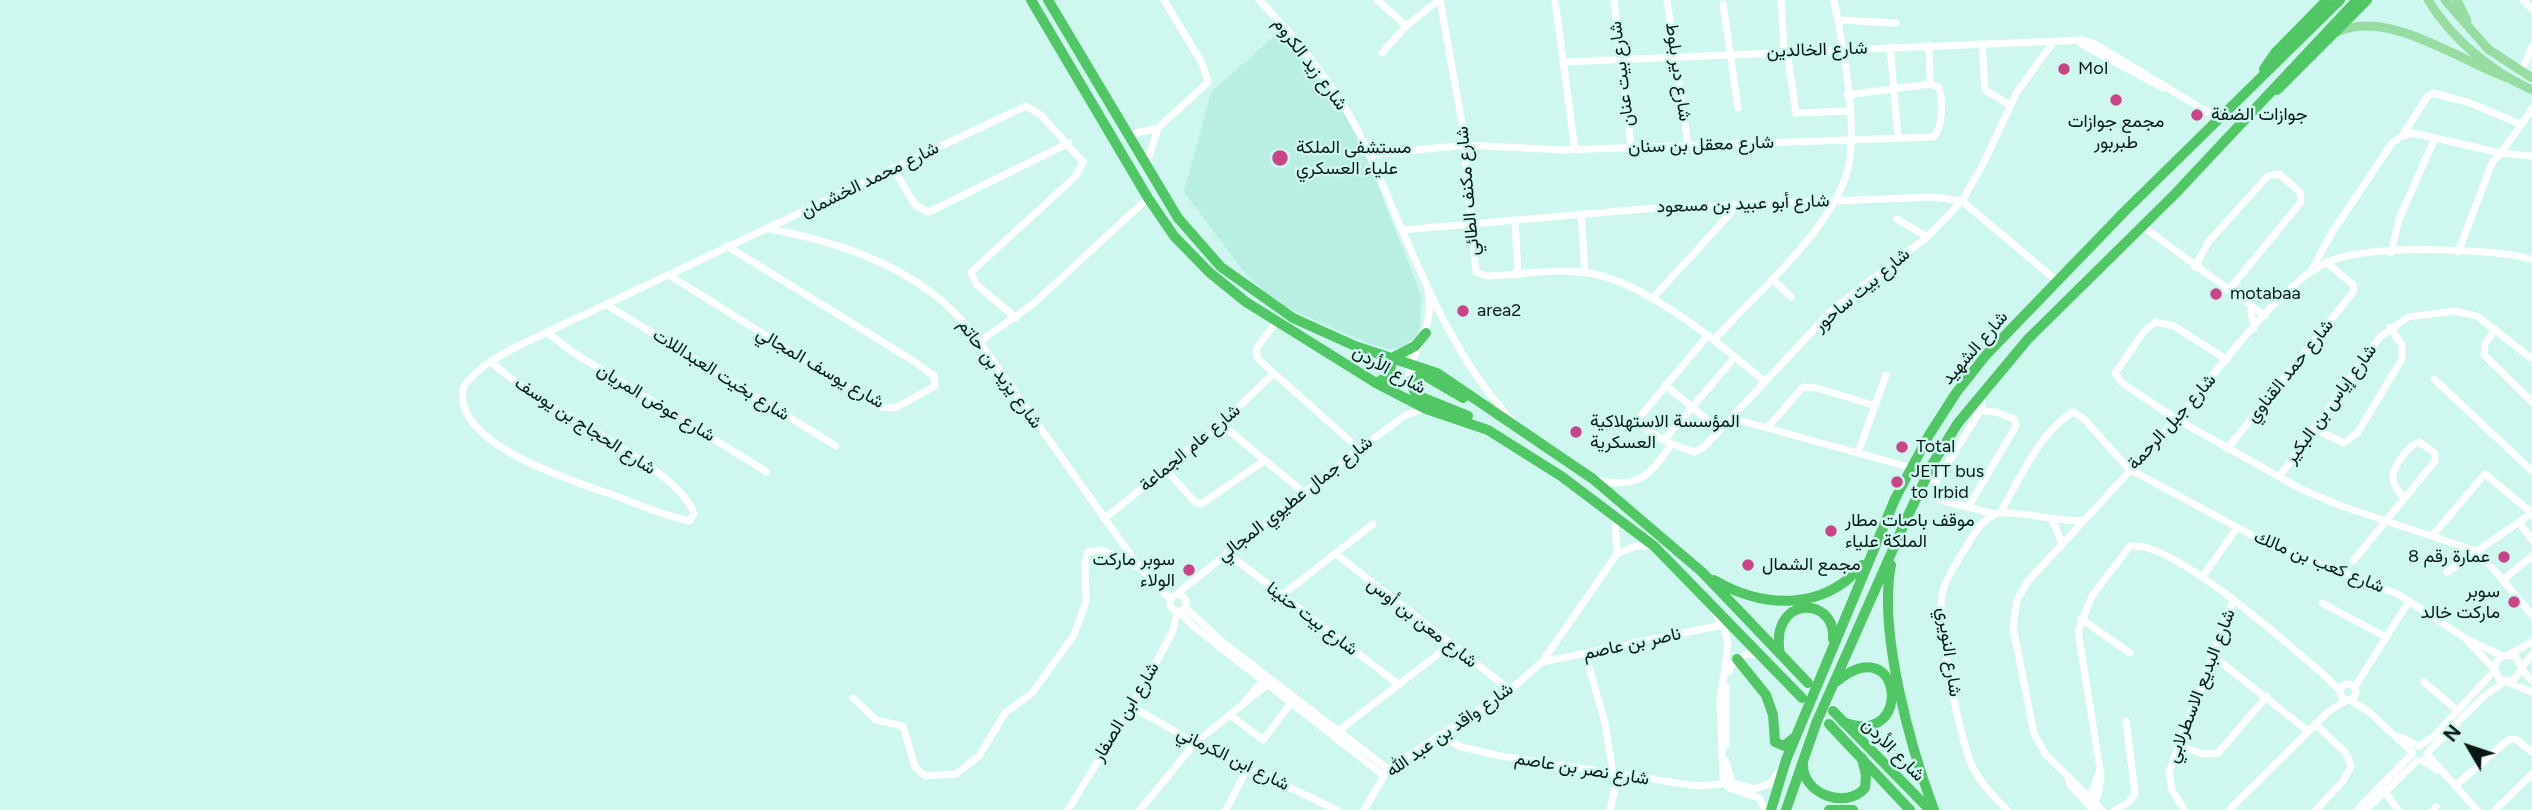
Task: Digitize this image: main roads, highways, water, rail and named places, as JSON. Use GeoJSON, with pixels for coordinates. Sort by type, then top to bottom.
{"type":"FeatureCollection","features":[{"type":"Feature","properties":{"kind":"highway","name":"شارع الأردن"},"geometry":{"type":"LineString","coordinates":[[1031,0],[1148,198],[1191,255],[1226,287],[1276,322],[1376,383],[1426,409],[1489,430],[1528,452],[1654,546],[1802,698]]}},
{"type":"Feature","properties":{"kind":"highway","name":"شارع الأردن"},"geometry":{"type":"LineString","coordinates":[[1048,0],[1146,166],[1195,240],[1243,285],[1293,318],[1437,373],[1593,478],[1704,575],[1808,683]]}},
{"type":"Feature","properties":{"kind":"highway","name":"شارع الشهيد"},"geometry":{"type":"LineString","coordinates":[[1771,810],[1796,734],[1875,544],[1938,421],[1966,380],[2057,281],[2340,0]]}},
{"type":"Feature","properties":{"kind":"highway","name":"شارع الشهيد"},"geometry":{"type":"LineString","coordinates":[[1786,810],[1833,685],[1949,436],[2028,339],[2143,226],[2357,0]]}},
{"type":"Feature","properties":{"kind":"highway"},"geometry":{"type":"LineString","coordinates":[[2261,99],[2288,80],[2367,0]]}},
{"type":"Feature","properties":{"kind":"highway"},"geometry":{"type":"LineString","coordinates":[[2261,78],[2271,57],[2326,1]]}},
{"type":"Feature","properties":{"kind":"highway"},"geometry":{"type":"LineString","coordinates":[[1376,383],[1387,379],[1391,370],[1388,356],[1408,351],[1426,333]]}},
{"type":"Feature","properties":{"kind":"highway"},"geometry":{"type":"LineString","coordinates":[[1489,430],[1471,417],[1416,395],[1409,386],[1412,376],[1422,374],[1496,415]]}},
{"type":"Feature","properties":{"kind":"highway"},"geometry":{"type":"LineString","coordinates":[[1704,575],[1746,596],[1763,601],[1792,600],[1828,592],[1840,585],[1861,567],[1875,544]]}},
{"type":"Feature","properties":{"kind":"highway"},"geometry":{"type":"LineString","coordinates":[[1895,548],[1886,593],[1891,635],[1913,750],[1932,810]]}},
{"type":"Feature","properties":{"kind":"highway"},"geometry":{"type":"LineString","coordinates":[[1780,655],[1778,634],[1781,622],[1791,611],[1808,607],[1822,612],[1831,623],[1833,636],[1828,658]]}},
{"type":"Feature","properties":{"kind":"highway"},"geometry":{"type":"LineString","coordinates":[[1732,657],[1766,695],[1773,715],[1776,742],[1788,744],[1796,734]]}},
{"type":"Feature","properties":{"kind":"highway"},"geometry":{"type":"LineString","coordinates":[[1833,685],[1849,672],[1867,667],[1882,672],[1892,687],[1892,703],[1878,722],[1860,727],[1843,722]]}},
{"type":"Feature","properties":{"kind":"highway","name":"شارع الأردن"},"geometry":{"type":"LineString","coordinates":[[1833,711],[1932,810]]}},
{"type":"Feature","properties":{"kind":"highway","name":"شارع الأردن"},"geometry":{"type":"LineString","coordinates":[[1829,724],[1910,810]]}},
{"type":"Feature","properties":{"kind":"highway"},"geometry":{"type":"LineString","coordinates":[[1805,754],[1803,772],[1809,784],[1822,796],[1842,801],[1854,798],[1865,788],[1866,775],[1862,758]]}},
{"type":"Feature","properties":{"kind":"highway"},"geometry":{"type":"LineString","coordinates":[[1829,810],[1853,810]]}},
{"type":"Feature","properties":{"kind":"main road"},"geometry":{"type":"LineString","coordinates":[[2428,0],[2455,36],[2508,78]]}},
{"type":"Feature","properties":{"kind":"main road"},"geometry":{"type":"LineString","coordinates":[[2445,0],[2477,38],[2521,73],[2532,78]]}},
{"type":"Feature","properties":{"kind":"main road"},"geometry":{"type":"LineString","coordinates":[[2457,0],[2477,38]]}},
{"type":"Feature","properties":{"kind":"main road"},"geometry":{"type":"LineString","coordinates":[[2333,35],[2358,25],[2378,26],[2415,37],[2532,90]]}},
{"type":"Feature","properties":{"kind":"place","name":"MoI"},"geometry":{"type":"Point","coordinates":[2064,69]}},
{"type":"Feature","properties":{"kind":"place","name":"مجمع جوازات طبربور"},"geometry":{"type":"Point","coordinates":[2116,100]}},
{"type":"Feature","properties":{"kind":"place","name":"جوازات الضفة"},"geometry":{"type":"Point","coordinates":[2197,115]}},
{"type":"Feature","properties":{"kind":"place","name":"مستشفى الملكة علياء العسكري"},"geometry":{"type":"Point","coordinates":[1280,158]}},
{"type":"Feature","properties":{"kind":"place","name":"motabaa"},"geometry":{"type":"Point","coordinates":[2216,294]}},
{"type":"Feature","properties":{"kind":"place","name":"area2"},"geometry":{"type":"Point","coordinates":[1463,311]}},
{"type":"Feature","properties":{"kind":"place","name":"المؤسسة الاستهلاكية العسكرية"},"geometry":{"type":"Point","coordinates":[1576,432]}},
{"type":"Feature","properties":{"kind":"place","name":"Total"},"geometry":{"type":"Point","coordinates":[1902,447]}},
{"type":"Feature","properties":{"kind":"place","name":"JETT bus to Irbid"},"geometry":{"type":"Point","coordinates":[1897,482]}},
{"type":"Feature","properties":{"kind":"place","name":"موقف باصات مطار الملكة علياء"},"geometry":{"type":"Point","coordinates":[1831,531]}},
{"type":"Feature","properties":{"kind":"place","name":"عمارة رقم 8"},"geometry":{"type":"Point","coordinates":[2504,557]}},
{"type":"Feature","properties":{"kind":"place","name":"مجمع الشمال"},"geometry":{"type":"Point","coordinates":[1748,565]}},
{"type":"Feature","properties":{"kind":"place","name":"سوبر ماركت الولاء"},"geometry":{"type":"Point","coordinates":[1189,570]}},
{"type":"Feature","properties":{"kind":"place","name":"سوبر ماركت خالد"},"geometry":{"type":"Point","coordinates":[2514,602]}}]}
